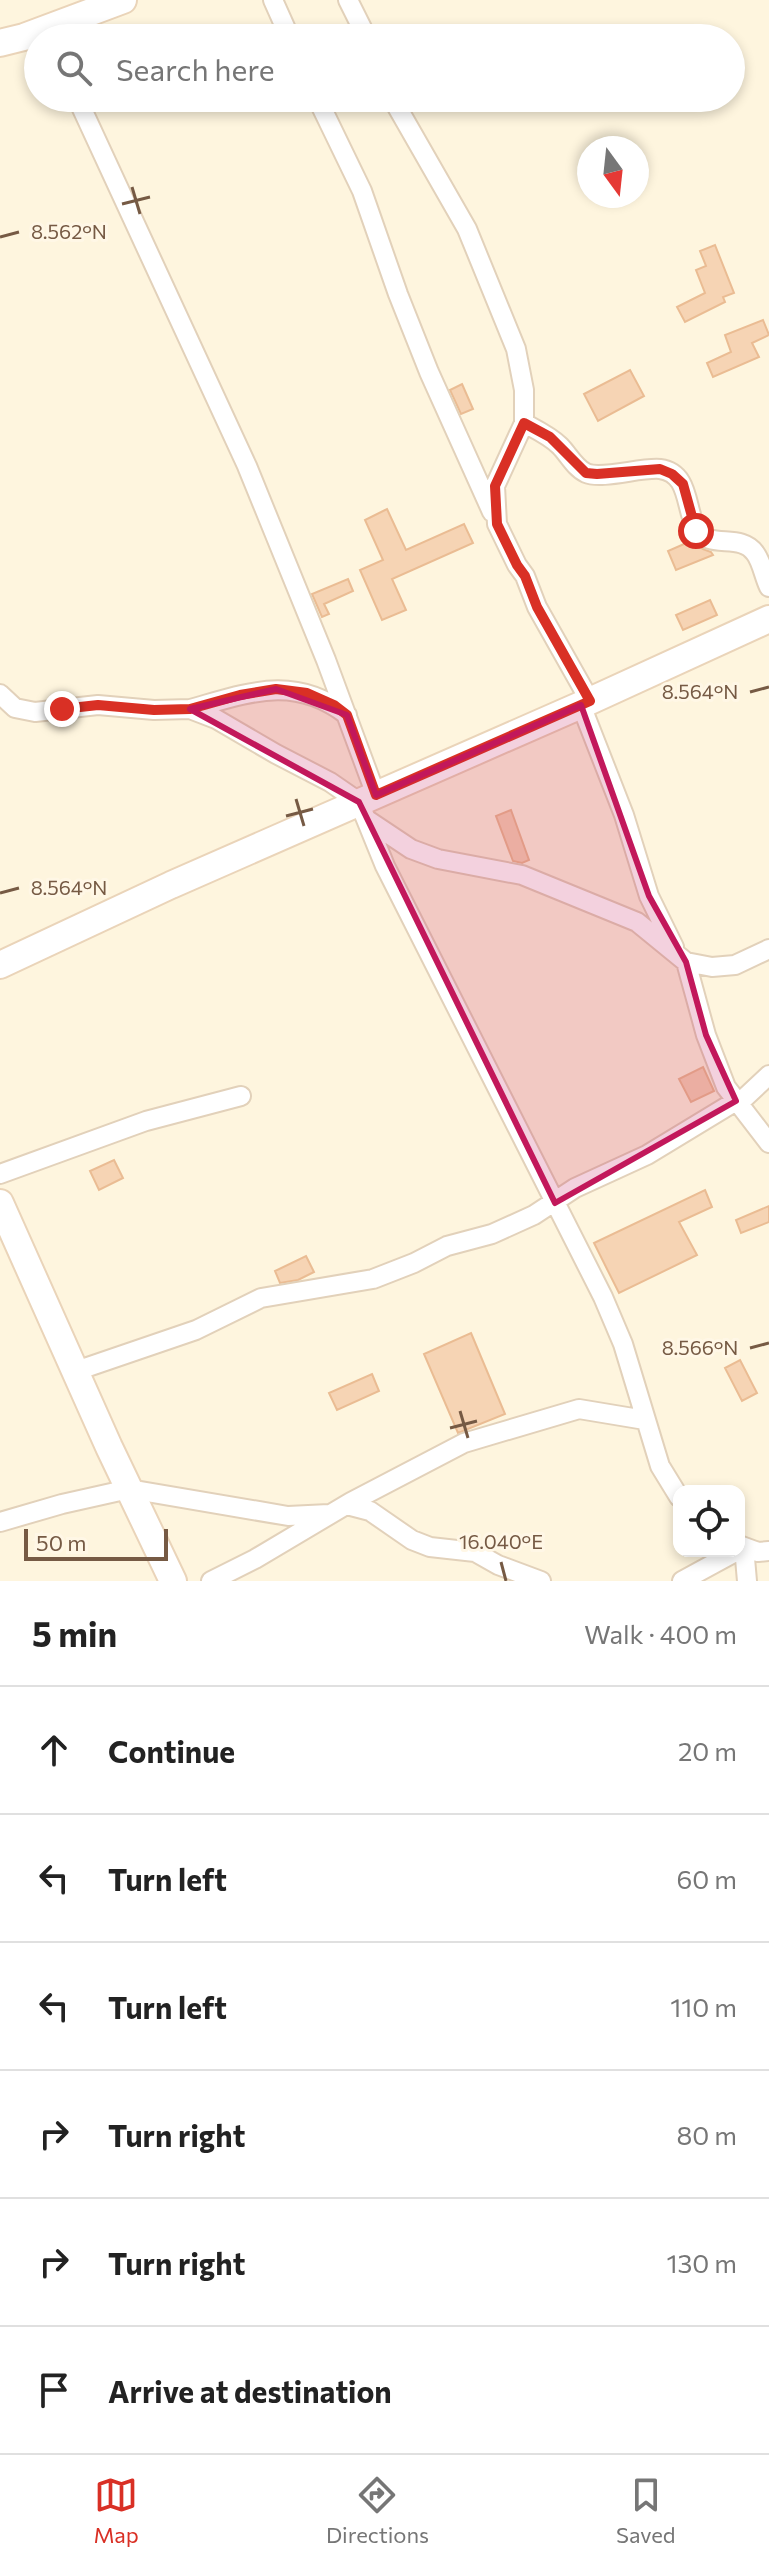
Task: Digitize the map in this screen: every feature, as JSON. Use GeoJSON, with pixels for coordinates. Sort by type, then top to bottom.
{"type":"FeatureCollection","features":[{"type":"Feature","properties":{"kind":"street"},"geometry":{"type":"LineString","coordinates":[[71,24],[123,0]]}},
{"type":"Feature","properties":{"kind":"street"},"geometry":{"type":"LineString","coordinates":[[273,0],[284,24]]}},
{"type":"Feature","properties":{"kind":"street"},"geometry":{"type":"LineString","coordinates":[[348,0],[360,24]]}},
{"type":"Feature","properties":{"kind":"street"},"geometry":{"type":"LineString","coordinates":[[0,43],[24,39]]}},
{"type":"Feature","properties":{"kind":"street"},"geometry":{"type":"LineString","coordinates":[[83,112],[247,466],[347,715],[367,805],[385,866],[603,1297],[618,1333],[660,1466],[673,1487]]}},
{"type":"Feature","properties":{"kind":"street"},"geometry":{"type":"LineString","coordinates":[[324,112],[362,191],[429,372],[497,524],[585,703],[649,896],[662,927],[683,960],[726,1087],[769,1143]]}},
{"type":"Feature","properties":{"kind":"street"},"geometry":{"type":"LineString","coordinates":[[400,112],[449,195],[516,349],[524,390],[524,423],[495,486],[497,524]]}},
{"type":"Feature","properties":{"kind":"street"},"geometry":{"type":"LineString","coordinates":[[524,423],[550,437],[586,473],[660,469],[672,474],[683,484],[696,531],[711,542],[747,545],[756,553],[769,587]]}},
{"type":"Feature","properties":{"kind":"street"},"geometry":{"type":"LineString","coordinates":[[0,965],[171,885],[367,805],[769,619]]}},
{"type":"Feature","properties":{"kind":"street"},"geometry":{"type":"LineString","coordinates":[[0,694],[15,708],[35,712],[98,705],[154,710],[190,709],[276,689],[307,693],[334,705],[347,715]]}},
{"type":"Feature","properties":{"kind":"street"},"geometry":{"type":"LineString","coordinates":[[190,709],[245,734],[367,805],[411,849],[438,859],[522,875],[637,922],[683,960],[712,967],[735,965],[769,949]]}},
{"type":"Feature","properties":{"kind":"street"},"geometry":{"type":"LineString","coordinates":[[76,1371],[196,1330],[261,1298],[373,1279],[447,1246],[492,1234],[555,1203],[575,1188],[647,1155],[737,1103],[769,1075]]}},
{"type":"Feature","properties":{"kind":"street"},"geometry":{"type":"LineString","coordinates":[[0,1174],[146,1121],[241,1096]]}},
{"type":"Feature","properties":{"kind":"street"},"geometry":{"type":"LineString","coordinates":[[0,1203],[173,1581]]}},
{"type":"Feature","properties":{"kind":"street"},"geometry":{"type":"LineString","coordinates":[[211,1581],[464,1443],[579,1409],[645,1420]]}},
{"type":"Feature","properties":{"kind":"street"},"geometry":{"type":"LineString","coordinates":[[0,1522],[129,1489],[288,1516],[340,1509],[370,1511],[393,1529],[421,1544],[475,1552],[498,1565],[541,1581]]}},
{"type":"Feature","properties":{"kind":"street"},"geometry":{"type":"LineString","coordinates":[[745,1549],[769,1551]]}},
{"type":"Feature","properties":{"kind":"street"},"geometry":{"type":"LineString","coordinates":[[682,1581],[724,1557]]}},
{"type":"Feature","properties":{"kind":"street"},"geometry":{"type":"LineString","coordinates":[[742,1557],[747,1581]]}},
{"type":"Feature","properties":{"kind":"highlighted area"},"geometry":{"type":"Polygon","coordinates":[[[276,689],[347,715],[376,795],[581,705],[649,896],[686,962],[706,1035],[736,1101],[555,1203],[359,802],[190,709],[276,689]]]}},
{"type":"Feature","properties":{"kind":"building"},"geometry":{"type":"Polygon","coordinates":[[[715,245],[734,293],[723,297],[725,302],[685,322],[677,307],[705,293],[696,270],[706,266],[700,251],[715,245]]]}},
{"type":"Feature","properties":{"kind":"building"},"geometry":{"type":"Polygon","coordinates":[[[763,320],[769,335],[752,343],[759,357],[713,377],[707,363],[731,352],[725,335],[763,320]]]}},
{"type":"Feature","properties":{"kind":"building"},"geometry":{"type":"Polygon","coordinates":[[[630,370],[644,396],[598,421],[584,394],[630,370]]]}},
{"type":"Feature","properties":{"kind":"building"},"geometry":{"type":"Polygon","coordinates":[[[462,384],[473,409],[461,414],[450,390],[462,384]]]}},
{"type":"Feature","properties":{"kind":"building"},"geometry":{"type":"Polygon","coordinates":[[[387,509],[406,550],[464,524],[473,543],[392,579],[406,610],[382,620],[360,570],[383,560],[365,520],[387,509]]]}},
{"type":"Feature","properties":{"kind":"building"},"geometry":{"type":"Polygon","coordinates":[[[691,541],[713,555],[676,570],[668,551],[691,541]]]}},
{"type":"Feature","properties":{"kind":"building"},"geometry":{"type":"Polygon","coordinates":[[[348,579],[353,591],[324,604],[329,614],[322,617],[312,594],[348,579]]]}},
{"type":"Feature","properties":{"kind":"building"},"geometry":{"type":"Polygon","coordinates":[[[710,600],[717,615],[683,630],[676,615],[710,600]]]}},
{"type":"Feature","properties":{"kind":"building"},"geometry":{"type":"Polygon","coordinates":[[[511,810],[529,860],[522,863],[513,861],[496,816],[511,810]]]}},
{"type":"Feature","properties":{"kind":"building"},"geometry":{"type":"Polygon","coordinates":[[[703,1067],[714,1091],[691,1102],[679,1079],[703,1067]]]}},
{"type":"Feature","properties":{"kind":"building"},"geometry":{"type":"Polygon","coordinates":[[[114,1160],[123,1178],[99,1190],[90,1171],[114,1160]]]}},
{"type":"Feature","properties":{"kind":"building"},"geometry":{"type":"Polygon","coordinates":[[[705,1190],[712,1207],[679,1222],[697,1255],[619,1293],[594,1243],[705,1190]]]}},
{"type":"Feature","properties":{"kind":"building"},"geometry":{"type":"Polygon","coordinates":[[[769,1206],[769,1222],[741,1233],[736,1220],[769,1206]]]}},
{"type":"Feature","properties":{"kind":"building"},"geometry":{"type":"Polygon","coordinates":[[[306,1256],[314,1272],[298,1280],[280,1283],[275,1271],[306,1256]]]}},
{"type":"Feature","properties":{"kind":"building"},"geometry":{"type":"Polygon","coordinates":[[[471,1333],[505,1414],[458,1433],[424,1354],[471,1333]]]}},
{"type":"Feature","properties":{"kind":"building"},"geometry":{"type":"Polygon","coordinates":[[[740,1360],[757,1393],[742,1401],[725,1368],[740,1360]]]}},
{"type":"Feature","properties":{"kind":"building"},"geometry":{"type":"Polygon","coordinates":[[[372,1374],[379,1391],[337,1410],[329,1393],[372,1374]]]}},
{"type":"Feature","properties":{"kind":"route"},"geometry":{"type":"LineString","coordinates":[[62,709],[98,705],[154,710],[190,709],[276,689],[307,693],[334,705],[347,715],[376,795],[590,701],[537,607],[525,576],[497,524],[495,486],[524,423],[550,437],[586,473],[660,469],[672,474],[683,484],[696,531]]}}]}
